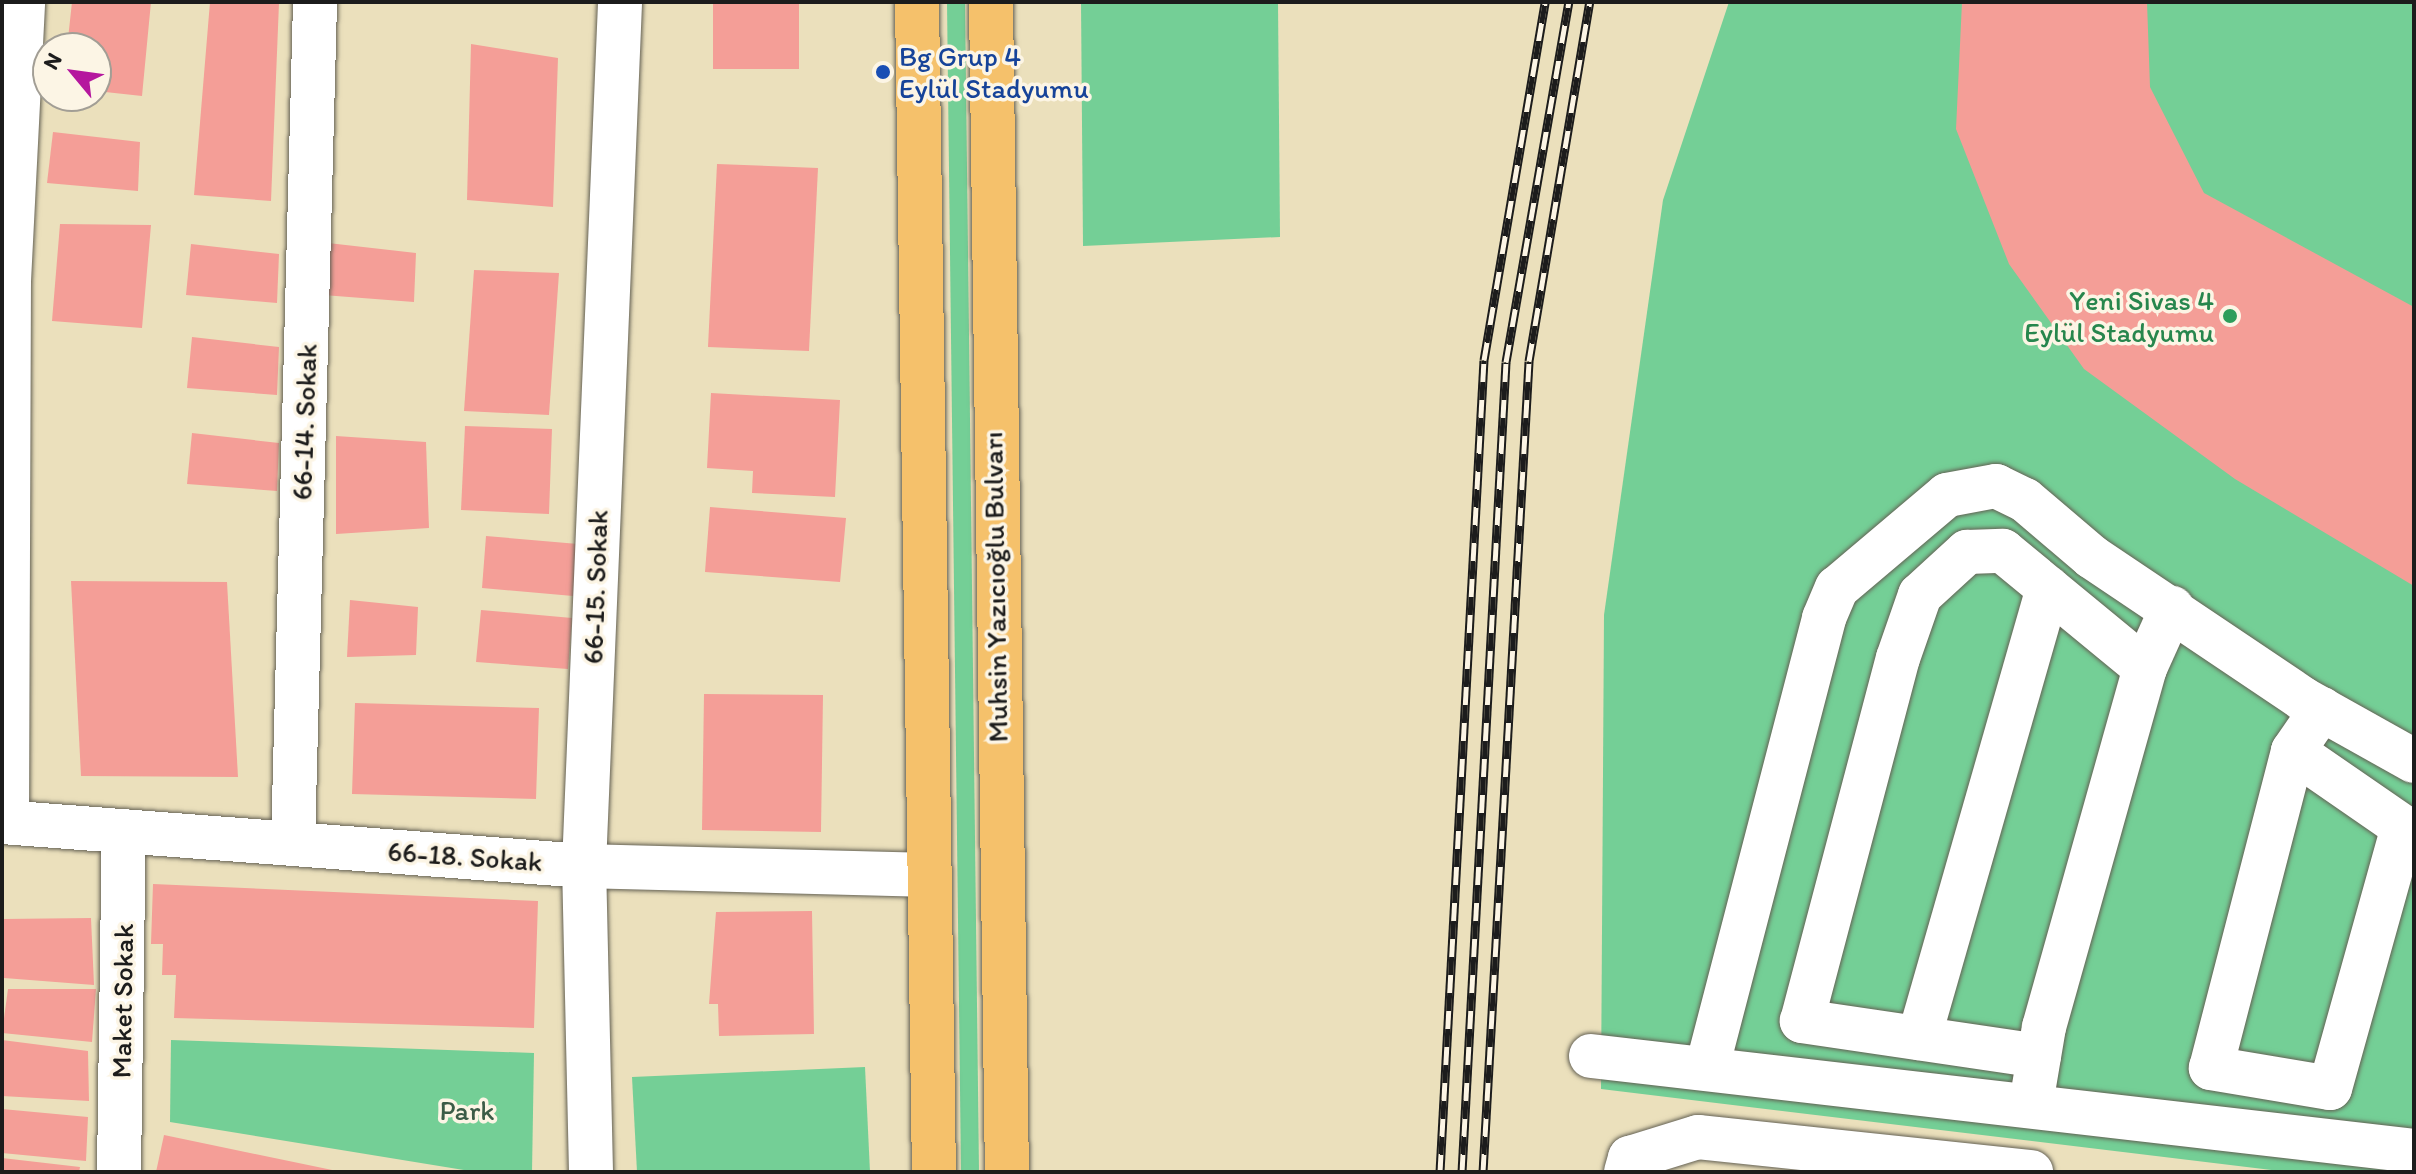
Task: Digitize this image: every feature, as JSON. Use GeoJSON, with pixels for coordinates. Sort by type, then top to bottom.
{"type":"FeatureCollection","features":[{"type":"Feature","properties":{"kind":"main road"},"geometry":{"type":"LineString","coordinates":[[917,2],[934,1172]]}},
{"type":"Feature","properties":{"kind":"main road","name":"Muhsin Yazıcıoğlu Bulvarı"},"geometry":{"type":"LineString","coordinates":[[991,2],[1007,1172]]}},
{"type":"Feature","properties":{"kind":"street"},"geometry":{"type":"LineString","coordinates":[[4,822],[9,281],[23,2]]}},
{"type":"Feature","properties":{"kind":"street","name":"66-14. Sokak"},"geometry":{"type":"LineString","coordinates":[[293,843],[315,2]]}},
{"type":"Feature","properties":{"kind":"street","name":"66-15. Sokak"},"geometry":{"type":"LineString","coordinates":[[591,1172],[584,866],[620,2]]}},
{"type":"Feature","properties":{"kind":"street"},"geometry":{"type":"LineString","coordinates":[[1708,1064],[1837,588],[1947,495],[1996,486],[2322,709],[2414,761]]}},
{"type":"Feature","properties":{"kind":"street"},"geometry":{"type":"LineString","coordinates":[[2039,1056],[1802,1021],[1898,658],[1920,595],[1967,552],[2003,551],[2145,668]]}},
{"type":"Feature","properties":{"kind":"street"},"geometry":{"type":"LineString","coordinates":[[1919,1038],[2048,588]]}},
{"type":"Feature","properties":{"kind":"street"},"geometry":{"type":"LineString","coordinates":[[2031,1106],[2039,1056],[2145,668],[2172,608]]}},
{"type":"Feature","properties":{"kind":"street"},"geometry":{"type":"LineString","coordinates":[[2293,751],[2403,827],[2330,1088],[2211,1068],[2293,751],[2322,709]]}},
{"type":"Feature","properties":{"kind":"street","name":"66-18. Sokak"},"geometry":{"type":"LineString","coordinates":[[4,822],[584,866],[929,875]]}},
{"type":"Feature","properties":{"kind":"street","name":"Maket Sokak"},"geometry":{"type":"LineString","coordinates":[[119,1172],[124,831]]}},
{"type":"Feature","properties":{"kind":"street"},"geometry":{"type":"LineString","coordinates":[[1591,1056],[1708,1064],[2031,1106],[2413,1144]]}},
{"type":"Feature","properties":{"kind":"street"},"geometry":{"type":"LineString","coordinates":[[1626,1172],[1630,1158],[1698,1137],[2031,1172]]}},
{"type":"Feature","properties":{"kind":"green space"},"geometry":{"type":"Polygon","coordinates":[[[947,2],[965,2],[979,1172],[961,1172],[947,2]]]}},
{"type":"Feature","properties":{"kind":"green space"},"geometry":{"type":"Polygon","coordinates":[[[1081,2],[1278,2],[1280,237],[1083,246],[1081,2]]]}},
{"type":"Feature","properties":{"kind":"green space"},"geometry":{"type":"Polygon","coordinates":[[[1729,2],[2414,2],[2414,1172],[2288,1172],[1601,1089],[1604,615],[1663,200],[1729,2]]]}},
{"type":"Feature","properties":{"kind":"green space","name":"Park"},"geometry":{"type":"Polygon","coordinates":[[[171,1040],[534,1053],[532,1172],[476,1172],[170,1122],[171,1040]]]}},
{"type":"Feature","properties":{"kind":"green space"},"geometry":{"type":"Polygon","coordinates":[[[865,1067],[870,1172],[637,1172],[632,1077],[865,1067]]]}},
{"type":"Feature","properties":{"kind":"building"},"geometry":{"type":"Polygon","coordinates":[[[72,2],[151,2],[142,96],[112,93],[112,32],[69,32],[72,2]]]}},
{"type":"Feature","properties":{"kind":"building"},"geometry":{"type":"Polygon","coordinates":[[[210,2],[279,3],[271,201],[194,195],[210,2]]]}},
{"type":"Feature","properties":{"kind":"building"},"geometry":{"type":"Polygon","coordinates":[[[713,2],[799,2],[799,69],[713,69],[713,2]]]}},
{"type":"Feature","properties":{"kind":"building","name":"Yeni Sivas 4 Eylül Stadyumu"},"geometry":{"type":"Polygon","coordinates":[[[1962,2],[2147,2],[2150,87],[2204,193],[2414,307],[2414,586],[2235,479],[2084,369],[2009,264],[1956,129],[1962,2]]]}},
{"type":"Feature","properties":{"kind":"building"},"geometry":{"type":"Polygon","coordinates":[[[471,44],[558,58],[553,207],[467,200],[471,44]]]}},
{"type":"Feature","properties":{"kind":"building"},"geometry":{"type":"Polygon","coordinates":[[[53,132],[140,142],[138,191],[47,183],[53,132]]]}},
{"type":"Feature","properties":{"kind":"building"},"geometry":{"type":"Polygon","coordinates":[[[717,164],[818,168],[809,351],[708,347],[717,164]]]}},
{"type":"Feature","properties":{"kind":"building"},"geometry":{"type":"Polygon","coordinates":[[[60,224],[151,225],[142,328],[52,321],[60,224]]]}},
{"type":"Feature","properties":{"kind":"building"},"geometry":{"type":"Polygon","coordinates":[[[328,243],[416,253],[414,302],[323,295],[328,243]]]}},
{"type":"Feature","properties":{"kind":"building"},"geometry":{"type":"Polygon","coordinates":[[[191,244],[279,254],[277,303],[186,295],[191,244]]]}},
{"type":"Feature","properties":{"kind":"building"},"geometry":{"type":"Polygon","coordinates":[[[474,270],[559,273],[549,415],[464,411],[474,270]]]}},
{"type":"Feature","properties":{"kind":"building"},"geometry":{"type":"Polygon","coordinates":[[[192,337],[279,347],[277,395],[187,388],[192,337]]]}},
{"type":"Feature","properties":{"kind":"building"},"geometry":{"type":"Polygon","coordinates":[[[711,393],[840,400],[835,497],[752,493],[753,471],[707,468],[711,393]]]}},
{"type":"Feature","properties":{"kind":"building"},"geometry":{"type":"Polygon","coordinates":[[[465,426],[552,429],[549,514],[461,510],[465,426]]]}},
{"type":"Feature","properties":{"kind":"building"},"geometry":{"type":"Polygon","coordinates":[[[192,433],[279,443],[277,491],[187,484],[192,433]]]}},
{"type":"Feature","properties":{"kind":"building"},"geometry":{"type":"Polygon","coordinates":[[[336,436],[426,442],[429,528],[336,534],[336,436]]]}},
{"type":"Feature","properties":{"kind":"building"},"geometry":{"type":"Polygon","coordinates":[[[710,507],[846,518],[840,582],[705,572],[710,507]]]}},
{"type":"Feature","properties":{"kind":"building"},"geometry":{"type":"Polygon","coordinates":[[[486,536],[578,544],[573,596],[482,588],[486,536]]]}},
{"type":"Feature","properties":{"kind":"building"},"geometry":{"type":"Polygon","coordinates":[[[71,581],[227,582],[238,777],[81,776],[71,581]]]}},
{"type":"Feature","properties":{"kind":"building"},"geometry":{"type":"Polygon","coordinates":[[[350,600],[418,607],[416,655],[347,657],[350,600]]]}},
{"type":"Feature","properties":{"kind":"building"},"geometry":{"type":"Polygon","coordinates":[[[481,610],[572,618],[568,669],[476,662],[481,610]]]}},
{"type":"Feature","properties":{"kind":"building"},"geometry":{"type":"Polygon","coordinates":[[[704,694],[823,695],[821,832],[702,830],[704,694]]]}},
{"type":"Feature","properties":{"kind":"building"},"geometry":{"type":"Polygon","coordinates":[[[355,703],[539,708],[536,799],[352,794],[355,703]]]}},
{"type":"Feature","properties":{"kind":"building"},"geometry":{"type":"Polygon","coordinates":[[[153,884],[538,901],[534,1028],[174,1018],[176,975],[162,975],[163,944],[151,944],[153,884]]]}},
{"type":"Feature","properties":{"kind":"building"},"geometry":{"type":"Polygon","coordinates":[[[812,911],[814,1034],[719,1036],[718,1004],[709,1004],[716,912],[812,911]]]}},
{"type":"Feature","properties":{"kind":"building"},"geometry":{"type":"Polygon","coordinates":[[[91,918],[94,985],[4,978],[3,919],[91,918]]]}},
{"type":"Feature","properties":{"kind":"building"},"geometry":{"type":"Polygon","coordinates":[[[8,989],[96,989],[92,1042],[2,1033],[8,989]]]}},
{"type":"Feature","properties":{"kind":"building"},"geometry":{"type":"Polygon","coordinates":[[[2,1040],[88,1051],[89,1101],[2,1096],[2,1040]]]}},
{"type":"Feature","properties":{"kind":"building"},"geometry":{"type":"Polygon","coordinates":[[[2,1109],[88,1117],[86,1161],[2,1153],[2,1109]]]}},
{"type":"Feature","properties":{"kind":"building"},"geometry":{"type":"Polygon","coordinates":[[[164,1135],[337,1171],[337,1172],[156,1172],[164,1135]]]}},
{"type":"Feature","properties":{"kind":"building"},"geometry":{"type":"Polygon","coordinates":[[[2,1158],[80,1167],[79,1172],[2,1172],[2,1158]]]}},
{"type":"Feature","properties":{"kind":"railway"},"geometry":{"type":"LineString","coordinates":[[1440,1172],[1484,360],[1545,2]]}},
{"type":"Feature","properties":{"kind":"railway"},"geometry":{"type":"LineString","coordinates":[[1462,1172],[1506,362],[1569,2]]}},
{"type":"Feature","properties":{"kind":"railway"},"geometry":{"type":"LineString","coordinates":[[1483,1172],[1529,361],[1590,2]]}},
{"type":"Feature","properties":{"kind":"place","name":"Bg Grup 4 Eylül Stadyumu"},"geometry":{"type":"Point","coordinates":[883,72]}},
{"type":"Feature","properties":{"kind":"place","name":"Yeni Sivas 4 Eylül Stadyumu"},"geometry":{"type":"Point","coordinates":[2230,316]}}]}
